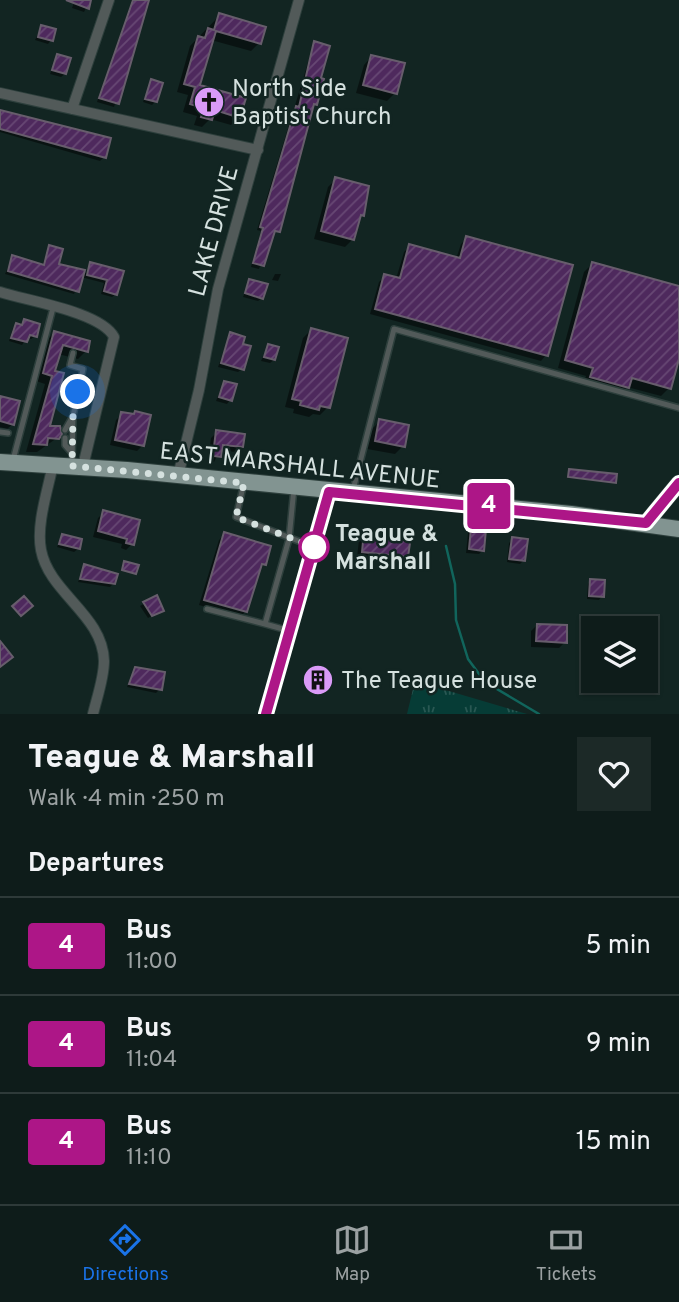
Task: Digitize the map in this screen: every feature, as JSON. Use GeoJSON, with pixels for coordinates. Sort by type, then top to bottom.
{"type":"FeatureCollection","features":[{"type":"Feature","properties":{"kind":"main road","name":"EAST MARSHALL AVENUE"},"geometry":{"type":"LineString","coordinates":[[6,462],[76,462],[178,476],[646,523],[679,529]]}},
{"type":"Feature","properties":{"kind":"main road"},"geometry":{"type":"LineString","coordinates":[[646,523],[679,483]]}},
{"type":"Feature","properties":{"kind":"street"},"geometry":{"type":"LineString","coordinates":[[72,109],[109,0]]}},
{"type":"Feature","properties":{"kind":"street","name":"LAKE DRIVE"},"geometry":{"type":"LineString","coordinates":[[178,476],[200,390],[218,289],[299,0]]}},
{"type":"Feature","properties":{"kind":"street"},"geometry":{"type":"LineString","coordinates":[[0,93],[257,150]]}},
{"type":"Feature","properties":{"kind":"street"},"geometry":{"type":"LineString","coordinates":[[0,292],[104,324],[114,337],[76,462]]}},
{"type":"Feature","properties":{"kind":"street"},"geometry":{"type":"LineString","coordinates":[[53,464],[40,535],[40,549],[54,579],[93,628],[103,651],[104,667],[93,714]]}},
{"type":"Feature","properties":{"kind":"street"},"geometry":{"type":"LineString","coordinates":[[266,714],[329,492]]}},
{"type":"Feature","properties":{"kind":"lane"},"geometry":{"type":"LineString","coordinates":[[6,462],[53,308]]}},
{"type":"Feature","properties":{"kind":"lane"},"geometry":{"type":"LineString","coordinates":[[352,494],[394,329],[679,408]]}},
{"type":"Feature","properties":{"kind":"lane"},"geometry":{"type":"LineString","coordinates":[[74,353],[70,365],[83,369],[73,416],[76,462]]}},
{"type":"Feature","properties":{"kind":"lane"},"geometry":{"type":"LineString","coordinates":[[65,430],[73,416]]}},
{"type":"Feature","properties":{"kind":"lane"},"geometry":{"type":"LineString","coordinates":[[0,432],[8,433]]}},
{"type":"Feature","properties":{"kind":"lane"},"geometry":{"type":"LineString","coordinates":[[65,438],[65,445],[76,462]]}},
{"type":"Feature","properties":{"kind":"lane"},"geometry":{"type":"LineString","coordinates":[[244,483],[236,517],[314,547]]}},
{"type":"Feature","properties":{"kind":"lane"},"geometry":{"type":"LineString","coordinates":[[265,624],[289,538],[293,488]]}},
{"type":"Feature","properties":{"kind":"lane"},"geometry":{"type":"LineString","coordinates":[[207,610],[290,631]]}},
{"type":"Feature","properties":{"kind":"green space"},"geometry":{"type":"Polygon","coordinates":[[[415,681],[527,714],[407,714],[415,681]]]}},
{"type":"Feature","properties":{"kind":"building"},"geometry":{"type":"Polygon","coordinates":[[[66,0],[91,0],[89,9],[66,0]]]}},
{"type":"Feature","properties":{"kind":"building"},"geometry":{"type":"Polygon","coordinates":[[[133,0],[149,0],[119,104],[99,98],[133,0]]]}},
{"type":"Feature","properties":{"kind":"building"},"geometry":{"type":"Polygon","coordinates":[[[219,13],[266,27],[261,44],[216,31],[200,85],[246,98],[240,118],[215,110],[212,120],[201,117],[204,108],[190,104],[195,87],[184,84],[198,36],[205,38],[208,28],[214,30],[219,13]]]}},
{"type":"Feature","properties":{"kind":"building"},"geometry":{"type":"Polygon","coordinates":[[[41,25],[56,29],[53,41],[38,37],[41,25]]]}},
{"type":"Feature","properties":{"kind":"building"},"geometry":{"type":"Polygon","coordinates":[[[314,41],[330,46],[321,78],[324,79],[317,105],[314,104],[280,232],[275,231],[264,266],[253,263],[263,228],[260,227],[296,106],[299,107],[314,41]]]}},
{"type":"Feature","properties":{"kind":"building"},"geometry":{"type":"Polygon","coordinates":[[[57,54],[71,58],[66,74],[52,70],[57,54]]]}},
{"type":"Feature","properties":{"kind":"building"},"geometry":{"type":"Polygon","coordinates":[[[371,55],[405,63],[397,94],[363,85],[371,55]]]}},
{"type":"Feature","properties":{"kind":"building"},"geometry":{"type":"Polygon","coordinates":[[[151,79],[163,83],[157,102],[145,99],[151,79]]]}},
{"type":"Feature","properties":{"kind":"building"},"geometry":{"type":"Polygon","coordinates":[[[0,110],[111,138],[106,158],[0,129],[0,110]]]}},
{"type":"Feature","properties":{"kind":"building"},"geometry":{"type":"Polygon","coordinates":[[[335,177],[369,186],[364,216],[361,215],[354,240],[321,231],[335,177]]]}},
{"type":"Feature","properties":{"kind":"building"},"geometry":{"type":"Polygon","coordinates":[[[466,236],[573,265],[548,356],[375,309],[384,274],[400,278],[409,244],[460,258],[466,236]]]}},
{"type":"Feature","properties":{"kind":"building"},"geometry":{"type":"Polygon","coordinates":[[[49,245],[63,249],[59,264],[85,270],[79,292],[8,271],[12,255],[44,265],[49,245]]]}},
{"type":"Feature","properties":{"kind":"building"},"geometry":{"type":"Polygon","coordinates":[[[90,262],[124,271],[117,295],[104,291],[107,280],[87,275],[90,262]]]}},
{"type":"Feature","properties":{"kind":"building"},"geometry":{"type":"Polygon","coordinates":[[[592,262],[679,286],[679,359],[671,389],[632,378],[629,388],[590,377],[593,368],[565,360],[592,262]]]}},
{"type":"Feature","properties":{"kind":"building"},"geometry":{"type":"Polygon","coordinates":[[[249,279],[268,284],[263,299],[245,293],[249,279]]]}},
{"type":"Feature","properties":{"kind":"building"},"geometry":{"type":"Polygon","coordinates":[[[24,319],[40,324],[37,337],[30,335],[27,342],[11,338],[16,323],[22,325],[24,319]]]}},
{"type":"Feature","properties":{"kind":"building"},"geometry":{"type":"Polygon","coordinates":[[[311,328],[348,338],[330,408],[320,406],[319,410],[300,405],[301,401],[292,399],[311,328]]]}},
{"type":"Feature","properties":{"kind":"building"},"geometry":{"type":"Polygon","coordinates":[[[54,331],[90,341],[88,352],[63,345],[55,371],[64,373],[50,426],[60,426],[62,434],[59,439],[48,438],[47,445],[33,444],[52,376],[43,373],[54,331]]]}},
{"type":"Feature","properties":{"kind":"building"},"geometry":{"type":"Polygon","coordinates":[[[230,332],[245,337],[243,344],[251,346],[244,370],[221,363],[230,332]]]}},
{"type":"Feature","properties":{"kind":"building"},"geometry":{"type":"Polygon","coordinates":[[[268,344],[279,347],[275,360],[264,357],[268,344]]]}},
{"type":"Feature","properties":{"kind":"building"},"geometry":{"type":"Polygon","coordinates":[[[224,381],[237,384],[232,401],[219,397],[224,381]]]}},
{"type":"Feature","properties":{"kind":"building"},"geometry":{"type":"Polygon","coordinates":[[[0,396],[20,401],[14,425],[0,421],[0,396]]]}},
{"type":"Feature","properties":{"kind":"building"},"geometry":{"type":"Polygon","coordinates":[[[135,411],[151,415],[144,446],[115,440],[121,412],[134,414],[135,411]]]}},
{"type":"Feature","properties":{"kind":"building"},"geometry":{"type":"Polygon","coordinates":[[[379,419],[409,425],[405,447],[375,441],[379,419]]]}},
{"type":"Feature","properties":{"kind":"building"},"geometry":{"type":"Polygon","coordinates":[[[216,430],[245,434],[243,447],[223,445],[221,457],[213,456],[216,430]]]}},
{"type":"Feature","properties":{"kind":"building"},"geometry":{"type":"Polygon","coordinates":[[[569,469],[617,474],[616,483],[568,477],[569,469]]]}},
{"type":"Feature","properties":{"kind":"building"},"geometry":{"type":"Polygon","coordinates":[[[103,510],[140,520],[134,545],[126,543],[127,539],[98,531],[103,510]]]}},
{"type":"Feature","properties":{"kind":"building"},"geometry":{"type":"Polygon","coordinates":[[[471,528],[486,529],[484,551],[469,549],[471,528]]]}},
{"type":"Feature","properties":{"kind":"building"},"geometry":{"type":"Polygon","coordinates":[[[364,531],[411,536],[408,557],[362,552],[364,531]]]}},
{"type":"Feature","properties":{"kind":"building"},"geometry":{"type":"Polygon","coordinates":[[[224,532],[271,546],[266,565],[262,564],[247,612],[204,600],[224,532]]]}},
{"type":"Feature","properties":{"kind":"building"},"geometry":{"type":"Polygon","coordinates":[[[62,534],[82,539],[80,549],[59,544],[62,534]]]}},
{"type":"Feature","properties":{"kind":"building"},"geometry":{"type":"Polygon","coordinates":[[[512,537],[528,539],[525,561],[509,559],[512,537]]]}},
{"type":"Feature","properties":{"kind":"building"},"geometry":{"type":"Polygon","coordinates":[[[124,561],[139,565],[136,574],[122,570],[124,561]]]}},
{"type":"Feature","properties":{"kind":"building"},"geometry":{"type":"Polygon","coordinates":[[[84,564],[118,574],[115,584],[80,579],[84,564]]]}},
{"type":"Feature","properties":{"kind":"building"},"geometry":{"type":"Polygon","coordinates":[[[590,579],[605,580],[604,597],[589,596],[590,579]]]}},
{"type":"Feature","properties":{"kind":"building"},"geometry":{"type":"Polygon","coordinates":[[[157,595],[164,611],[152,616],[143,602],[157,595]]]}},
{"type":"Feature","properties":{"kind":"building"},"geometry":{"type":"Polygon","coordinates":[[[24,596],[33,606],[21,616],[12,606],[24,596]]]}},
{"type":"Feature","properties":{"kind":"building"},"geometry":{"type":"Polygon","coordinates":[[[537,624],[567,625],[567,643],[536,641],[537,624]]]}},
{"type":"Feature","properties":{"kind":"building"},"geometry":{"type":"Polygon","coordinates":[[[0,641],[13,657],[0,667],[0,641]]]}},
{"type":"Feature","properties":{"kind":"building"},"geometry":{"type":"Polygon","coordinates":[[[135,667],[165,672],[162,690],[129,684],[135,667]]]}},
{"type":"Feature","properties":{"kind":"building","name":"The Teague House"},"geometry":{"type":"Polygon","coordinates":[[[316,669],[326,672],[321,690],[310,687],[316,669]]]}},
{"type":"Feature","properties":{"kind":"waterway"},"geometry":{"type":"LineString","coordinates":[[446,546],[455,584],[456,620],[468,659],[485,682],[539,714]]}},
{"type":"Feature","properties":{"kind":"bus line","name":"4"},"geometry":{"type":"LineString","coordinates":[[266,714],[329,492],[646,523],[679,483]]}},
{"type":"Feature","properties":{"kind":"place","name":"North Side Baptist Church"},"geometry":{"type":"Point","coordinates":[209,102]}},
{"type":"Feature","properties":{"kind":"place","name":"Teague & Marshall"},"geometry":{"type":"Point","coordinates":[314,547]}},
{"type":"Feature","properties":{"kind":"place","name":"The Teague House"},"geometry":{"type":"Point","coordinates":[318,680]}},
{"type":"Feature","properties":{"kind":"route"},"geometry":{"type":"LineString","coordinates":[[78,392],[73,416],[72,466],[244,483],[236,517],[314,547]]}}]}
